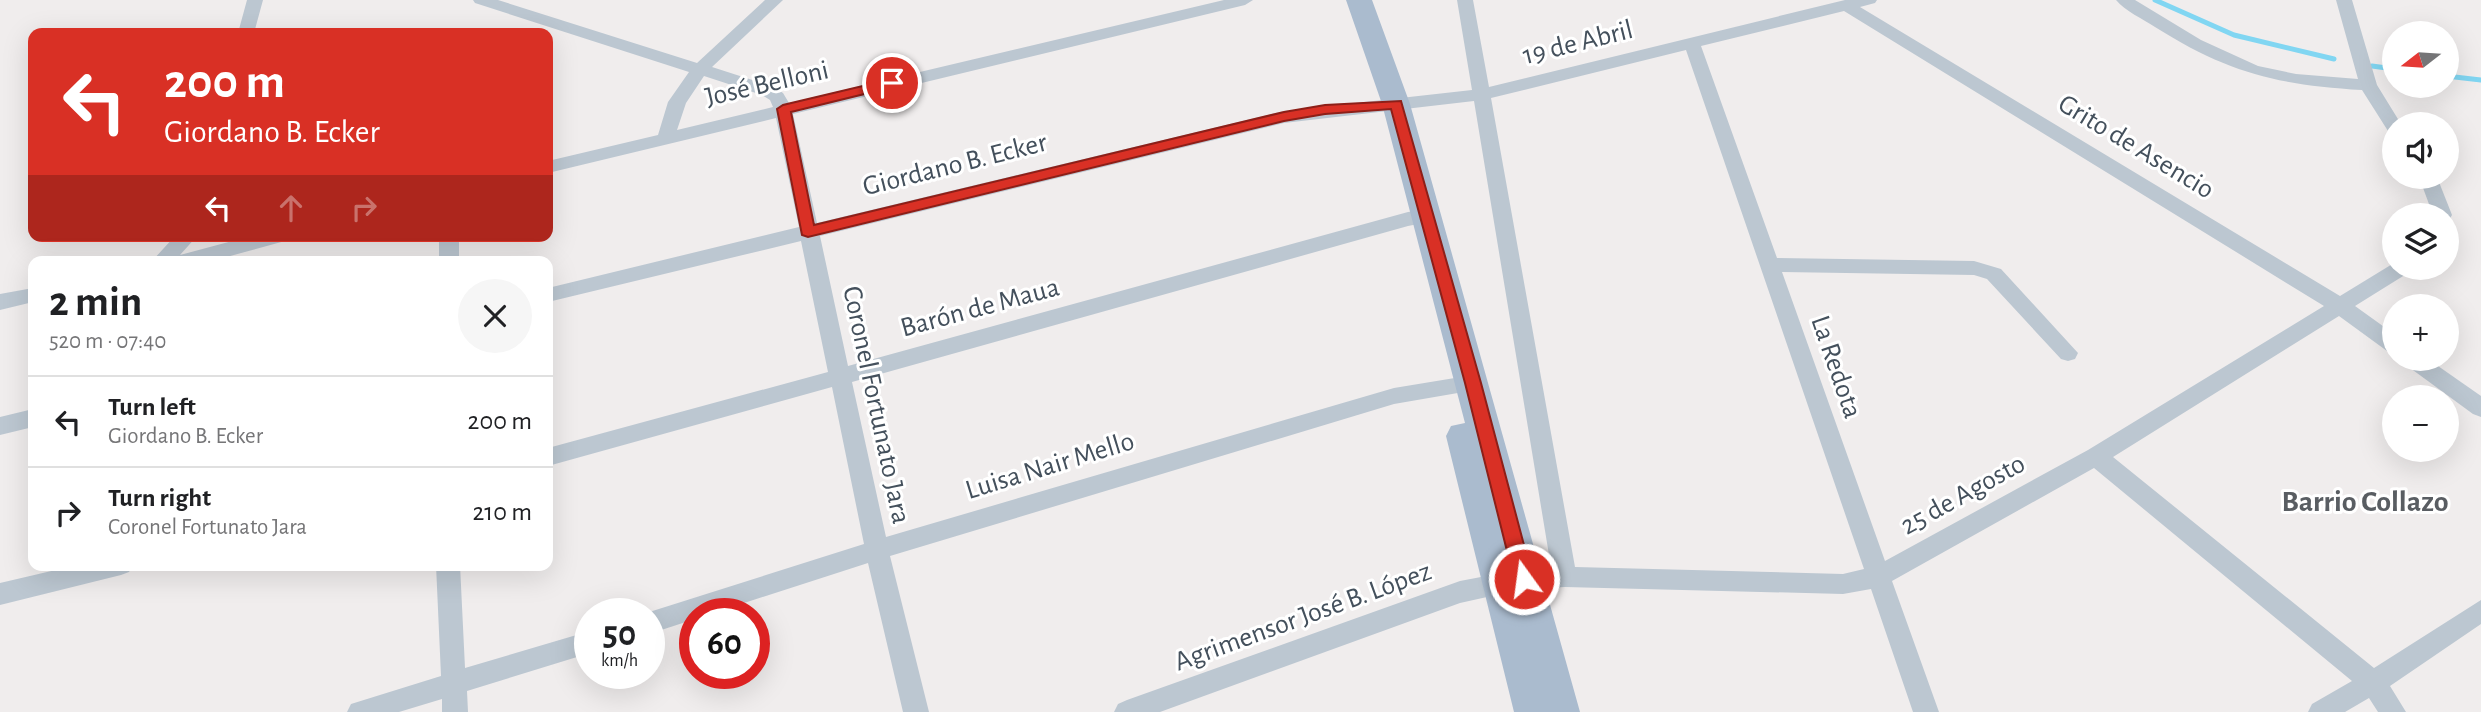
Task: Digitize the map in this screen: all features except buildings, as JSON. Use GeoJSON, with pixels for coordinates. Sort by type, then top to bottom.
{"type":"FeatureCollection","features":[{"type":"Feature","properties":{"kind":"main road"},"geometry":{"type":"LineString","coordinates":[[1340,0],[1388,104]]}},
{"type":"Feature","properties":{"kind":"main road"},"geometry":{"type":"LineString","coordinates":[[1359,0],[1512,580],[1534,712]]}},
{"type":"Feature","properties":{"kind":"main road"},"geometry":{"type":"LineString","coordinates":[[1512,580],[1560,712]]}},
{"type":"Feature","properties":{"kind":"street"},"geometry":{"type":"LineString","coordinates":[[247,28],[255,0]]}},
{"type":"Feature","properties":{"kind":"street"},"geometry":{"type":"LineString","coordinates":[[481,0],[509,3],[768,91],[777,97],[783,109]]}},
{"type":"Feature","properties":{"kind":"street"},"geometry":{"type":"LineString","coordinates":[[666,137],[677,102],[700,69],[775,0]]}},
{"type":"Feature","properties":{"kind":"street","name":"José Belloni"},"geometry":{"type":"LineString","coordinates":[[553,166],[1245,0]]}},
{"type":"Feature","properties":{"kind":"street"},"geometry":{"type":"LineString","coordinates":[[1465,0],[1565,576]]}},
{"type":"Feature","properties":{"kind":"street","name":"19 de Abril"},"geometry":{"type":"LineString","coordinates":[[1388,104],[1482,94],[1691,41],[1870,0]]}},
{"type":"Feature","properties":{"kind":"street"},"geometry":{"type":"LineString","coordinates":[[2124,0],[2189,40],[2230,61],[2269,75],[2293,80],[2368,85]]}},
{"type":"Feature","properties":{"kind":"street"},"geometry":{"type":"LineString","coordinates":[[2344,0],[2368,85],[2385,112]]}},
{"type":"Feature","properties":{"kind":"street","name":"Grito de Asencio"},"geometry":{"type":"LineString","coordinates":[[1845,5],[2340,306],[2382,336]]}},
{"type":"Feature","properties":{"kind":"street","name":"La Redota"},"geometry":{"type":"LineString","coordinates":[[1691,41],[1926,712]]}},
{"type":"Feature","properties":{"kind":"street","name":"Giordano B. Ecker"},"geometry":{"type":"LineString","coordinates":[[553,294],[1284,117],[1388,104]]}},
{"type":"Feature","properties":{"kind":"street","name":"Coronel Fortunato Jara"},"geometry":{"type":"LineString","coordinates":[[783,109],[877,550],[916,712]]}},
{"type":"Feature","properties":{"kind":"street","name":"Barón de Maua"},"geometry":{"type":"LineString","coordinates":[[553,456],[1417,218]]}},
{"type":"Feature","properties":{"kind":"street"},"geometry":{"type":"LineString","coordinates":[[167,256],[181,242]]}},
{"type":"Feature","properties":{"kind":"street"},"geometry":{"type":"LineString","coordinates":[[203,256],[255,242]]}},
{"type":"Feature","properties":{"kind":"street"},"geometry":{"type":"LineString","coordinates":[[1771,265],[1974,268],[1994,274],[2067,353]]}},
{"type":"Feature","properties":{"kind":"street","name":"25 de Agosto"},"geometry":{"type":"LineString","coordinates":[[1512,580],[1565,576],[1843,584],[1878,577],[2096,456],[2382,280]]}},
{"type":"Feature","properties":{"kind":"street"},"geometry":{"type":"LineString","coordinates":[[0,302],[28,296]]}},
{"type":"Feature","properties":{"kind":"street"},"geometry":{"type":"LineString","coordinates":[[2430,371],[2481,408]]}},
{"type":"Feature","properties":{"kind":"street","name":"Luisa Nair Mello"},"geometry":{"type":"LineString","coordinates":[[665,618],[877,550],[1394,396],[1462,385]]}},
{"type":"Feature","properties":{"kind":"street"},"geometry":{"type":"LineString","coordinates":[[0,426],[28,419]]}},
{"type":"Feature","properties":{"kind":"street"},"geometry":{"type":"LineString","coordinates":[[2096,456],[2373,683],[2393,712]]}},
{"type":"Feature","properties":{"kind":"street"},"geometry":{"type":"LineString","coordinates":[[0,594],[73,571]]}},
{"type":"Feature","properties":{"kind":"street"},"geometry":{"type":"LineString","coordinates":[[448,571],[456,712]]}},
{"type":"Feature","properties":{"kind":"street","name":"Agrimensor José B. López"},"geometry":{"type":"LineString","coordinates":[[1127,712],[1460,592],[1512,580]]}},
{"type":"Feature","properties":{"kind":"street"},"geometry":{"type":"LineString","coordinates":[[2321,712],[2373,683],[2481,611]]}},
{"type":"Feature","properties":{"kind":"street"},"geometry":{"type":"LineString","coordinates":[[360,712],[574,647]]}},
{"type":"Feature","properties":{"kind":"waterway"},"geometry":{"type":"LineString","coordinates":[[2155,0],[2234,35],[2334,59]]}},
{"type":"Feature","properties":{"kind":"waterway"},"geometry":{"type":"LineString","coordinates":[[2372,66],[2382,67]]}},
{"type":"Feature","properties":{"kind":"waterway"},"geometry":{"type":"LineString","coordinates":[[2459,77],[2481,80]]}},
{"type":"Feature","properties":{"kind":"district","name":"Barrio Collazo"},"geometry":{"type":"Point","coordinates":[2365,502]}},
{"type":"Feature","properties":{"kind":"route"},"geometry":{"type":"LineString","coordinates":[[892,83],[783,109],[808,232],[1284,117],[1325,110],[1396,104],[1524,579]]}}]}
